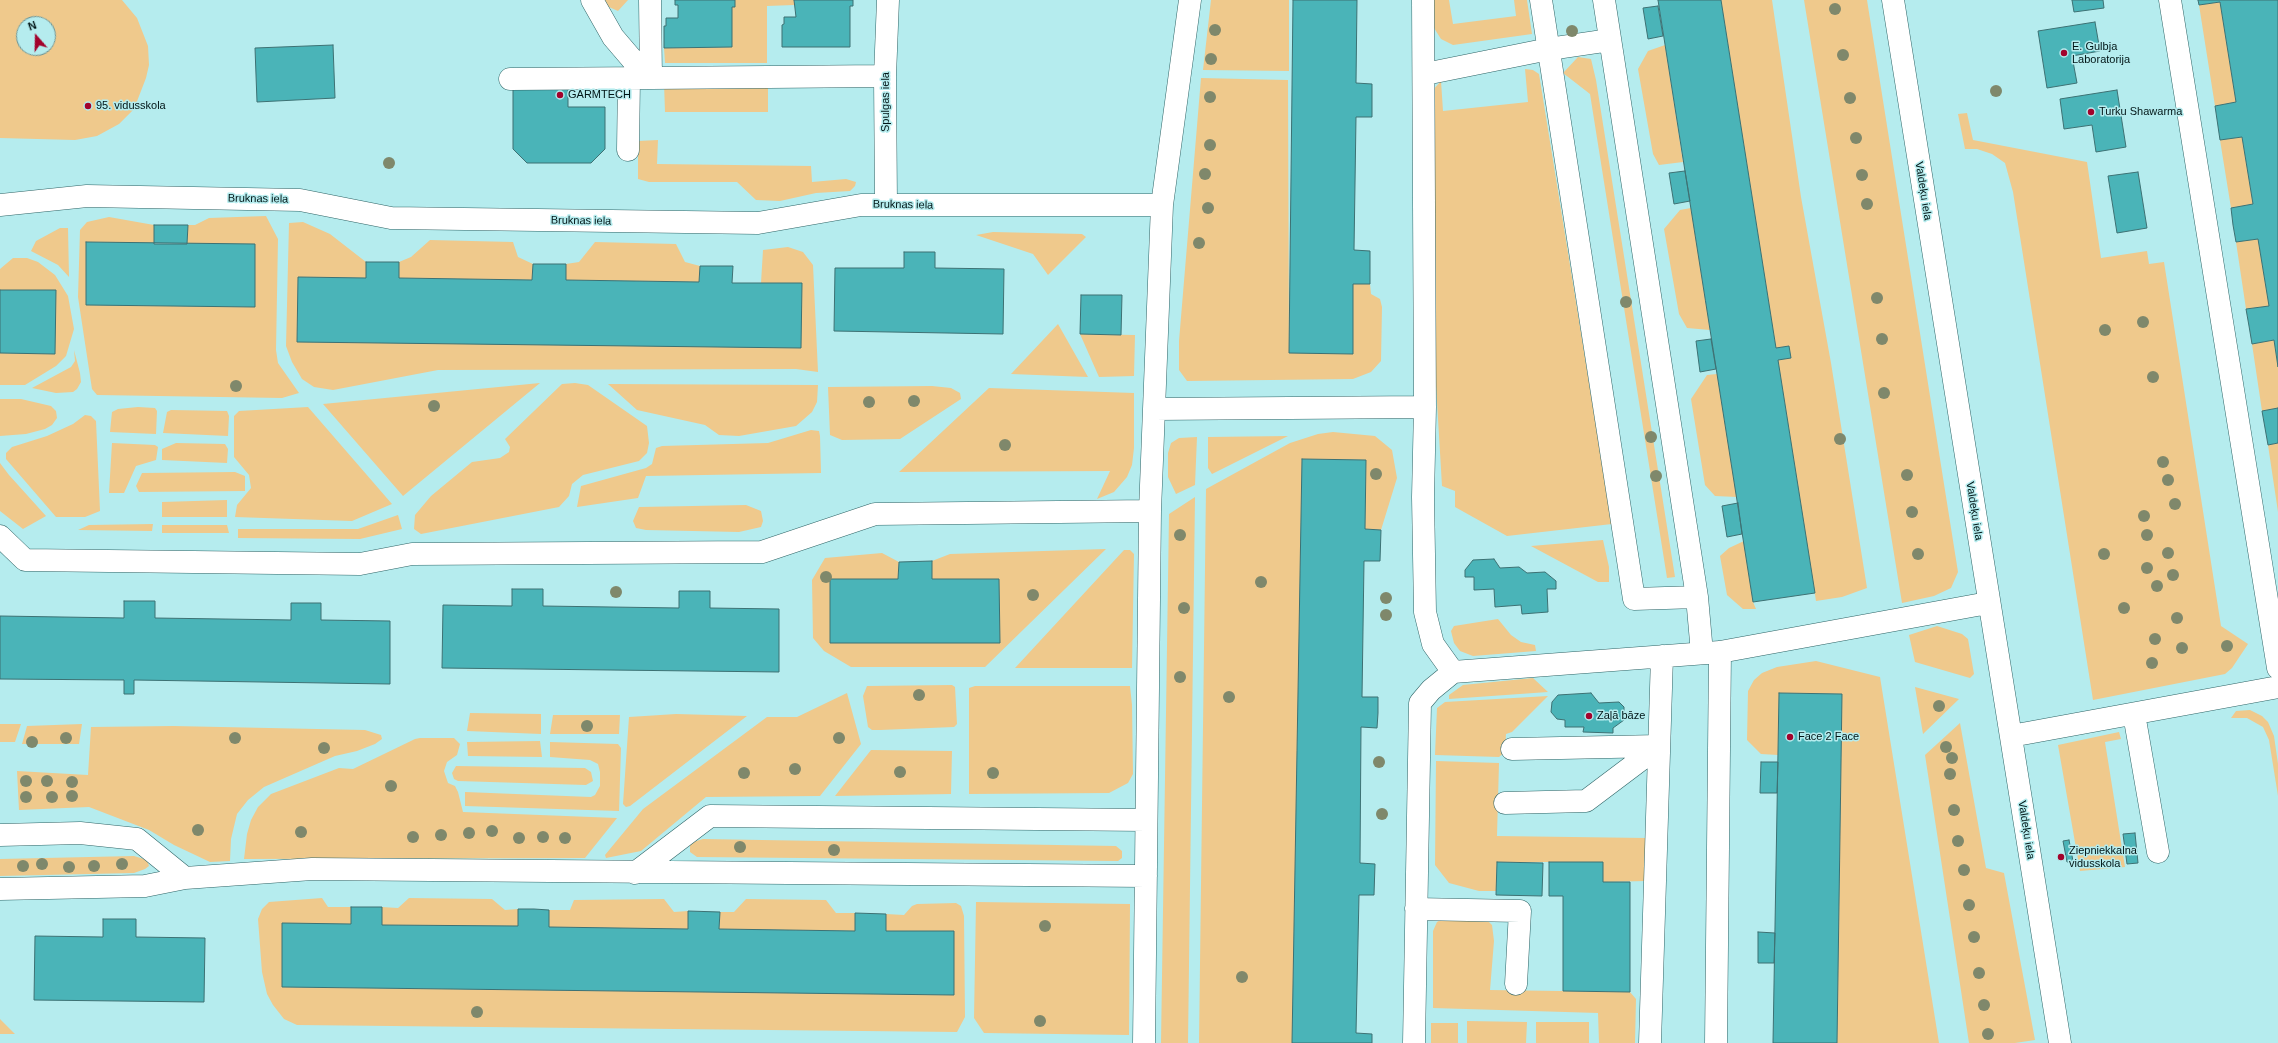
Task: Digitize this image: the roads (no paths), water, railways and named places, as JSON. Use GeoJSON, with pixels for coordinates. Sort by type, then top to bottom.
{"type":"FeatureCollection","features":[{"type":"Feature","properties":{"kind":"street"},"geometry":{"type":"LineString","coordinates":[[592,0],[613,37],[643,78]]}},
{"type":"Feature","properties":{"kind":"street"},"geometry":{"type":"LineString","coordinates":[[628,150],[643,78],[650,0]]}},
{"type":"Feature","properties":{"kind":"street","name":"Spulgas iela"},"geometry":{"type":"LineString","coordinates":[[886,205],[885,76],[888,0]]}},
{"type":"Feature","properties":{"kind":"street"},"geometry":{"type":"LineString","coordinates":[[1144,1043],[1150,511],[1162,206],[1190,0]]}},
{"type":"Feature","properties":{"kind":"street"},"geometry":{"type":"LineString","coordinates":[[1423,0],[1426,407],[1423,497],[1425,612],[1433,644],[1453,672]]}},
{"type":"Feature","properties":{"kind":"street"},"geometry":{"type":"LineString","coordinates":[[1542,0],[1548,49],[1634,599],[1698,597]]}},
{"type":"Feature","properties":{"kind":"street"},"geometry":{"type":"LineString","coordinates":[[1604,0],[1698,597],[1711,652],[1716,1043]]}},
{"type":"Feature","properties":{"kind":"street","name":"Valdeķu iela"},"geometry":{"type":"LineString","coordinates":[[1893,0],[1988,603],[2011,736],[2060,1043]]}},
{"type":"Feature","properties":{"kind":"street"},"geometry":{"type":"LineString","coordinates":[[2170,0],[2278,668]]}},
{"type":"Feature","properties":{"kind":"street"},"geometry":{"type":"LineString","coordinates":[[1424,74],[1548,49],[1610,40]]}},
{"type":"Feature","properties":{"kind":"street"},"geometry":{"type":"LineString","coordinates":[[510,79],[885,76]]}},
{"type":"Feature","properties":{"kind":"street","name":"Bruknas iela"},"geometry":{"type":"LineString","coordinates":[[0,205],[87,196],[292,200],[390,218],[758,223],[861,205],[1162,206]]}},
{"type":"Feature","properties":{"kind":"street"},"geometry":{"type":"LineString","coordinates":[[1154,409],[1426,407]]}},
{"type":"Feature","properties":{"kind":"street"},"geometry":{"type":"LineString","coordinates":[[0,560],[360,564],[412,554],[762,552],[875,514],[1150,511]]}},
{"type":"Feature","properties":{"kind":"street"},"geometry":{"type":"LineString","coordinates":[[0,536],[25,560]]}},
{"type":"Feature","properties":{"kind":"street"},"geometry":{"type":"LineString","coordinates":[[1414,1043],[1420,703],[1431,690],[1453,672],[1711,652],[1988,603]]}},
{"type":"Feature","properties":{"kind":"street"},"geometry":{"type":"LineString","coordinates":[[1650,1043],[1662,656]]}},
{"type":"Feature","properties":{"kind":"street"},"geometry":{"type":"LineString","coordinates":[[2011,736],[2278,687]]}},
{"type":"Feature","properties":{"kind":"street"},"geometry":{"type":"LineString","coordinates":[[2134,714],[2158,852]]}},
{"type":"Feature","properties":{"kind":"street"},"geometry":{"type":"LineString","coordinates":[[1512,749],[1659,746]]}},
{"type":"Feature","properties":{"kind":"street"},"geometry":{"type":"LineString","coordinates":[[1505,803],[1586,801],[1659,746]]}},
{"type":"Feature","properties":{"kind":"street"},"geometry":{"type":"LineString","coordinates":[[635,873],[710,816],[1146,820]]}},
{"type":"Feature","properties":{"kind":"street"},"geometry":{"type":"LineString","coordinates":[[0,834],[80,833],[137,839],[185,878]]}},
{"type":"Feature","properties":{"kind":"street"},"geometry":{"type":"LineString","coordinates":[[0,889],[145,886],[185,878],[312,869],[635,873],[1146,876]]}},
{"type":"Feature","properties":{"kind":"street"},"geometry":{"type":"LineString","coordinates":[[1416,909],[1520,911],[1516,984]]}},
{"type":"Feature","properties":{"kind":"street","name":"Valdeķu iela"},"geometry":{"type":"LineString","coordinates":[[2057,1021],[2068,1043]]}},
{"type":"Feature","properties":{"kind":"place","name":"E. Gulbja Laboratorija"},"geometry":{"type":"Point","coordinates":[2064,53]}},
{"type":"Feature","properties":{"kind":"place","name":"GARMTECH"},"geometry":{"type":"Point","coordinates":[560,95]}},
{"type":"Feature","properties":{"kind":"place","name":"95. vidusskola"},"geometry":{"type":"Point","coordinates":[88,106]}},
{"type":"Feature","properties":{"kind":"place","name":"Turku Shawarma"},"geometry":{"type":"Point","coordinates":[2091,112]}},
{"type":"Feature","properties":{"kind":"place","name":"Zaļā bāze"},"geometry":{"type":"Point","coordinates":[1589,716]}},
{"type":"Feature","properties":{"kind":"place","name":"Face 2 Face"},"geometry":{"type":"Point","coordinates":[1790,737]}},
{"type":"Feature","properties":{"kind":"place","name":"Ziepniekkalna vidusskola"},"geometry":{"type":"Point","coordinates":[2061,857]}}]}
